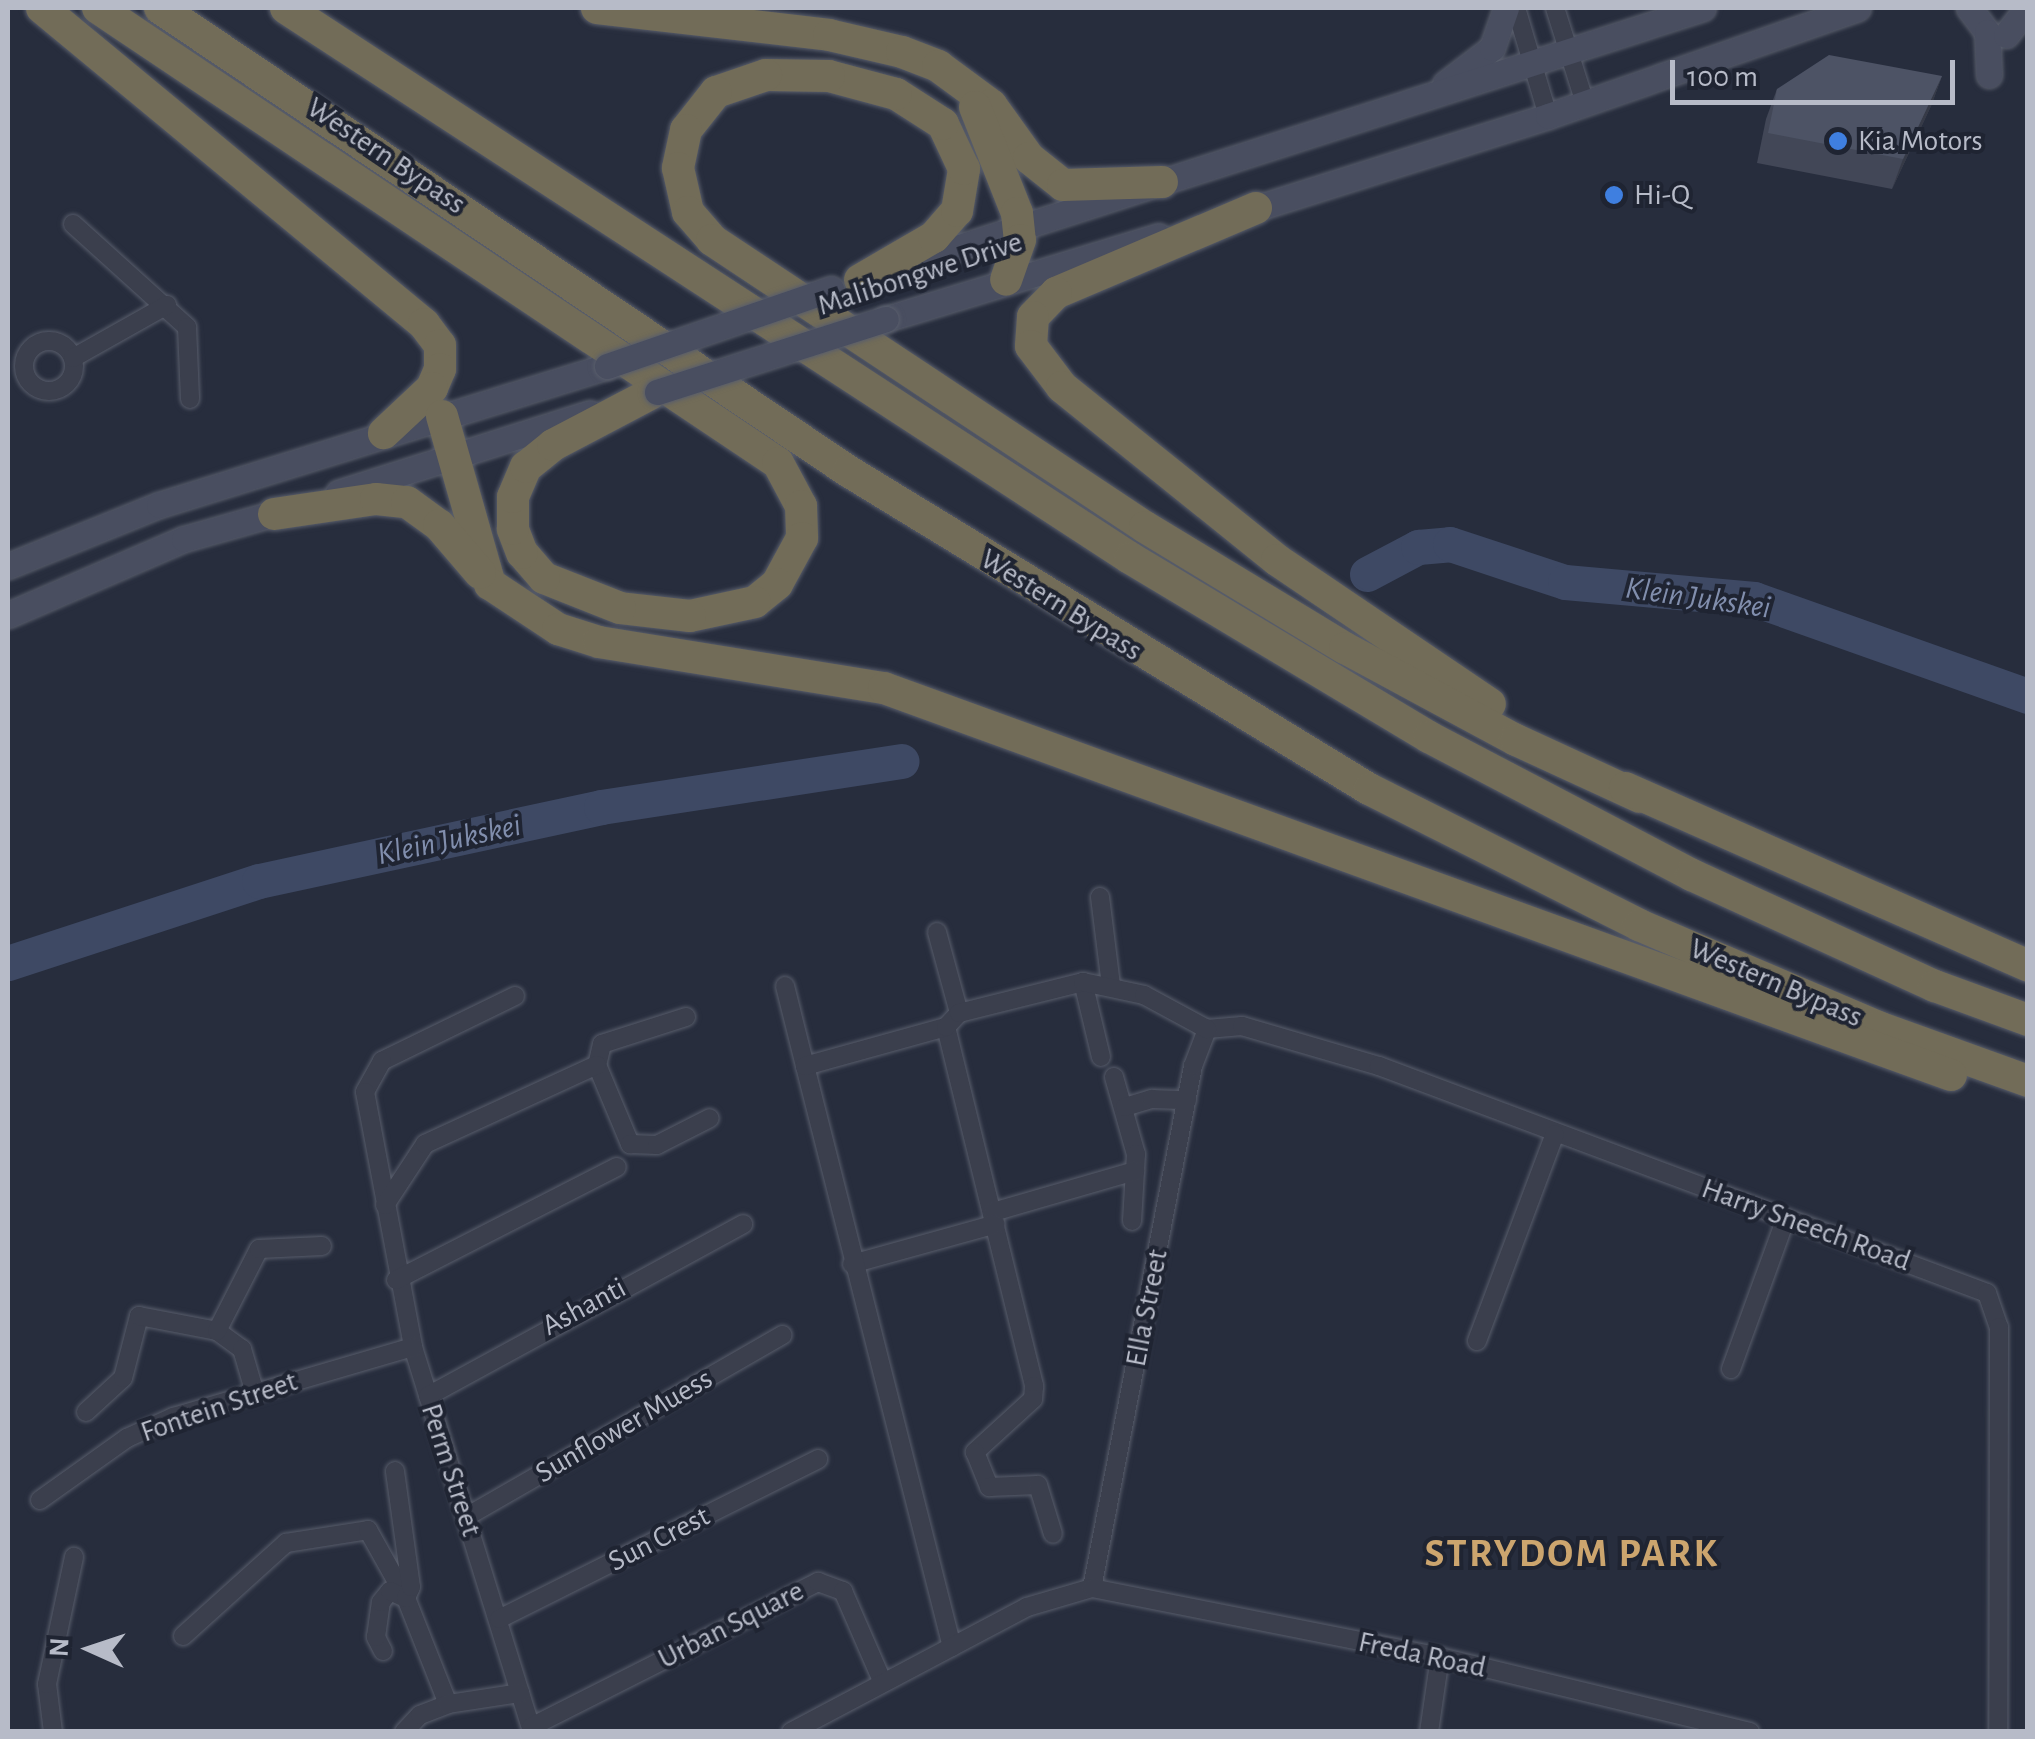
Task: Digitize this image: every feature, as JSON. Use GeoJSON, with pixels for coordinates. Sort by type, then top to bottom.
{"type":"FeatureCollection","features":[{"type":"Feature","properties":{"kind":"highway"},"geometry":{"type":"LineString","coordinates":[[42,8],[424,324],[440,344],[440,370],[432,388],[384,433]]}},
{"type":"Feature","properties":{"kind":"highway"},"geometry":{"type":"LineString","coordinates":[[98,8],[778,463],[801,506],[802,538],[777,584],[755,602],[690,616],[620,608],[544,578],[522,553],[513,528],[513,497],[526,467],[553,445],[654,393]]}},
{"type":"Feature","properties":{"kind":"highway","name":"Western Bypass"},"geometry":{"type":"LineString","coordinates":[[160,8],[848,471],[1369,789],[1639,925],[1878,1027],[2028,1081]]}},
{"type":"Feature","properties":{"kind":"highway","name":"Western Bypass"},"geometry":{"type":"LineString","coordinates":[[286,8],[1130,558],[1429,737],[1692,875],[1935,986],[2028,1020]]}},
{"type":"Feature","properties":{"kind":"highway"},"geometry":{"type":"LineString","coordinates":[[597,8],[829,36],[918,57],[992,105],[1029,158],[1064,186],[1162,182]]}},
{"type":"Feature","properties":{"kind":"highway"},"geometry":{"type":"LineString","coordinates":[[846,284],[934,237],[958,211],[964,169],[943,124],[896,94],[828,76],[766,75],[716,92],[686,130],[678,168],[688,212],[712,240],[1146,527],[1328,638],[1516,740],[2028,966]]}},
{"type":"Feature","properties":{"kind":"highway"},"geometry":{"type":"LineString","coordinates":[[963,85],[994,144],[1019,227],[1018,254],[1006,280]]}},
{"type":"Feature","properties":{"kind":"highway"},"geometry":{"type":"LineString","coordinates":[[1256,208],[1056,293],[1033,318],[1031,346],[1039,362],[1278,560],[1640,797]]}},
{"type":"Feature","properties":{"kind":"highway"},"geometry":{"type":"LineString","coordinates":[[442,416],[490,584]]}},
{"type":"Feature","properties":{"kind":"highway"},"geometry":{"type":"LineString","coordinates":[[274,514],[376,499],[407,502],[439,525],[490,584],[521,610],[599,642],[827,676],[946,708],[1795,1023],[2028,1098]]}},
{"type":"Feature","properties":{"kind":"main road"},"geometry":{"type":"LineString","coordinates":[[1420,101],[1492,48],[1506,8]]}},
{"type":"Feature","properties":{"kind":"main road","name":"Malibongwe Drive"},"geometry":{"type":"LineString","coordinates":[[8,566],[159,505],[607,366],[1019,227],[1570,55],[1703,8]]}},
{"type":"Feature","properties":{"kind":"main road","name":"Malibongwe Drive"},"geometry":{"type":"LineString","coordinates":[[8,615],[184,539],[274,514],[1006,280],[1256,208],[1548,116],[1858,8]]}},
{"type":"Feature","properties":{"kind":"main road"},"geometry":{"type":"LineString","coordinates":[[1968,8],[1987,32],[1989,76]]}},
{"type":"Feature","properties":{"kind":"main road"},"geometry":{"type":"LineString","coordinates":[[2006,35],[2027,8]]}},
{"type":"Feature","properties":{"kind":"street"},"geometry":{"type":"LineString","coordinates":[[1516,8],[1548,116]]}},
{"type":"Feature","properties":{"kind":"street"},"geometry":{"type":"LineString","coordinates":[[1555,8],[1585,103]]}},
{"type":"Feature","properties":{"kind":"street"},"geometry":{"type":"LineString","coordinates":[[72,224],[167,305],[187,327],[190,398]]}},
{"type":"Feature","properties":{"kind":"street"},"geometry":{"type":"LineString","coordinates":[[73,358],[167,305]]}},
{"type":"Feature","properties":{"kind":"street"},"geometry":{"type":"LineString","coordinates":[[40,342],[60,343],[73,358],[72,378],[56,391],[37,389],[16,375],[26,354],[40,342]]}},
{"type":"Feature","properties":{"kind":"street"},"geometry":{"type":"LineString","coordinates":[[1100,897],[1111,985]]}},
{"type":"Feature","properties":{"kind":"street"},"geometry":{"type":"LineString","coordinates":[[937,932],[959,1013]]}},
{"type":"Feature","properties":{"kind":"street"},"geometry":{"type":"LineString","coordinates":[[1083,982],[1100,1057]]}},
{"type":"Feature","properties":{"kind":"street"},"geometry":{"type":"LineString","coordinates":[[804,1066],[946,1028],[959,1013],[1083,982],[1111,985],[1207,1029]]}},
{"type":"Feature","properties":{"kind":"street"},"geometry":{"type":"LineString","coordinates":[[785,986],[852,1264],[952,1647]]}},
{"type":"Feature","properties":{"kind":"street","name":"Perm Street"},"geometry":{"type":"LineString","coordinates":[[516,996],[382,1061],[367,1078],[396,1280],[413,1347],[532,1729]]}},
{"type":"Feature","properties":{"kind":"street"},"geometry":{"type":"LineString","coordinates":[[686,1017],[602,1044],[597,1065],[630,1144],[646,1148],[710,1118]]}},
{"type":"Feature","properties":{"kind":"street","name":"Harry Sneech Road"},"geometry":{"type":"LineString","coordinates":[[1207,1029],[1242,1026],[1284,1036],[1980,1290],[1993,1300],[1998,1327],[1998,1732]]}},
{"type":"Feature","properties":{"kind":"street"},"geometry":{"type":"LineString","coordinates":[[946,1028],[1035,1394],[975,1452],[989,1486],[1038,1485],[1053,1534]]}},
{"type":"Feature","properties":{"kind":"street","name":"Ella Street"},"geometry":{"type":"LineString","coordinates":[[1092,1588],[1187,1100],[1207,1029]]}},
{"type":"Feature","properties":{"kind":"street"},"geometry":{"type":"LineString","coordinates":[[385,1206],[425,1144],[597,1065]]}},
{"type":"Feature","properties":{"kind":"street"},"geometry":{"type":"LineString","coordinates":[[1114,1076],[1125,1108],[1135,1171],[1132,1221]]}},
{"type":"Feature","properties":{"kind":"street"},"geometry":{"type":"LineString","coordinates":[[1125,1108],[1152,1098],[1187,1100]]}},
{"type":"Feature","properties":{"kind":"street"},"geometry":{"type":"LineString","coordinates":[[1477,1341],[1555,1134]]}},
{"type":"Feature","properties":{"kind":"street"},"geometry":{"type":"LineString","coordinates":[[396,1280],[617,1167]]}},
{"type":"Feature","properties":{"kind":"street"},"geometry":{"type":"LineString","coordinates":[[852,1264],[1135,1171]]}},
{"type":"Feature","properties":{"kind":"street"},"geometry":{"type":"LineString","coordinates":[[1732,1369],[1786,1218]]}},
{"type":"Feature","properties":{"kind":"street","name":"Ashanti"},"geometry":{"type":"LineString","coordinates":[[428,1396],[742,1224]]}},
{"type":"Feature","properties":{"kind":"street"},"geometry":{"type":"LineString","coordinates":[[217,1331],[260,1249],[322,1246]]}},
{"type":"Feature","properties":{"kind":"street"},"geometry":{"type":"LineString","coordinates":[[86,1412],[123,1378],[139,1316],[217,1331],[242,1349],[254,1390]]}},
{"type":"Feature","properties":{"kind":"street","name":"Sunflower Muess"},"geometry":{"type":"LineString","coordinates":[[466,1516],[782,1335]]}},
{"type":"Feature","properties":{"kind":"street","name":"Fontein Street"},"geometry":{"type":"LineString","coordinates":[[40,1500],[128,1438],[254,1390],[413,1347]]}},
{"type":"Feature","properties":{"kind":"street","name":"Sun Crest"},"geometry":{"type":"LineString","coordinates":[[499,1619],[818,1459]]}},
{"type":"Feature","properties":{"kind":"street"},"geometry":{"type":"LineString","coordinates":[[396,1472],[410,1546],[406,1598]]}},
{"type":"Feature","properties":{"kind":"street"},"geometry":{"type":"LineString","coordinates":[[183,1636],[297,1539],[368,1530],[406,1598],[448,1704]]}},
{"type":"Feature","properties":{"kind":"street"},"geometry":{"type":"LineString","coordinates":[[54,1732],[47,1684],[74,1558]]}},
{"type":"Feature","properties":{"kind":"street","name":"Urban Square"},"geometry":{"type":"LineString","coordinates":[[532,1729],[818,1582],[834,1586],[849,1602],[883,1684]]}},
{"type":"Feature","properties":{"kind":"street"},"geometry":{"type":"LineString","coordinates":[[791,1732],[1026,1607],[1092,1588]]}},
{"type":"Feature","properties":{"kind":"street","name":"Freda Road"},"geometry":{"type":"LineString","coordinates":[[1092,1588],[1440,1657],[1742,1730]]}},
{"type":"Feature","properties":{"kind":"street"},"geometry":{"type":"LineString","coordinates":[[382,1651],[376,1636],[381,1602],[390,1591],[406,1598]]}},
{"type":"Feature","properties":{"kind":"street"},"geometry":{"type":"LineString","coordinates":[[1430,1732],[1440,1657]]}},
{"type":"Feature","properties":{"kind":"street"},"geometry":{"type":"LineString","coordinates":[[404,1732],[420,1716],[448,1704],[520,1693]]}},
{"type":"Feature","properties":{"kind":"building","name":"Kia Motors"},"geometry":{"type":"Polygon","coordinates":[[[1829,55],[1942,76],[1903,159],[1768,133],[1777,89],[1829,55]]]}},
{"type":"Feature","properties":{"kind":"waterway","name":"Klein Jukskei"},"geometry":{"type":"LineString","coordinates":[[1367,574],[1418,547],[1450,544],[1565,582],[1754,599],[2028,696]]}},
{"type":"Feature","properties":{"kind":"waterway","name":"Klein Jukskei"},"geometry":{"type":"LineString","coordinates":[[8,963],[259,881],[601,807],[902,761]]}},
{"type":"Feature","properties":{"kind":"place","name":"Kia Motors"},"geometry":{"type":"Point","coordinates":[1838,141]}},
{"type":"Feature","properties":{"kind":"place","name":"Hi-Q"},"geometry":{"type":"Point","coordinates":[1614,195]}},
{"type":"Feature","properties":{"kind":"district","name":"STRYDOM PARK"},"geometry":{"type":"Point","coordinates":[1572,1554]}}]}
